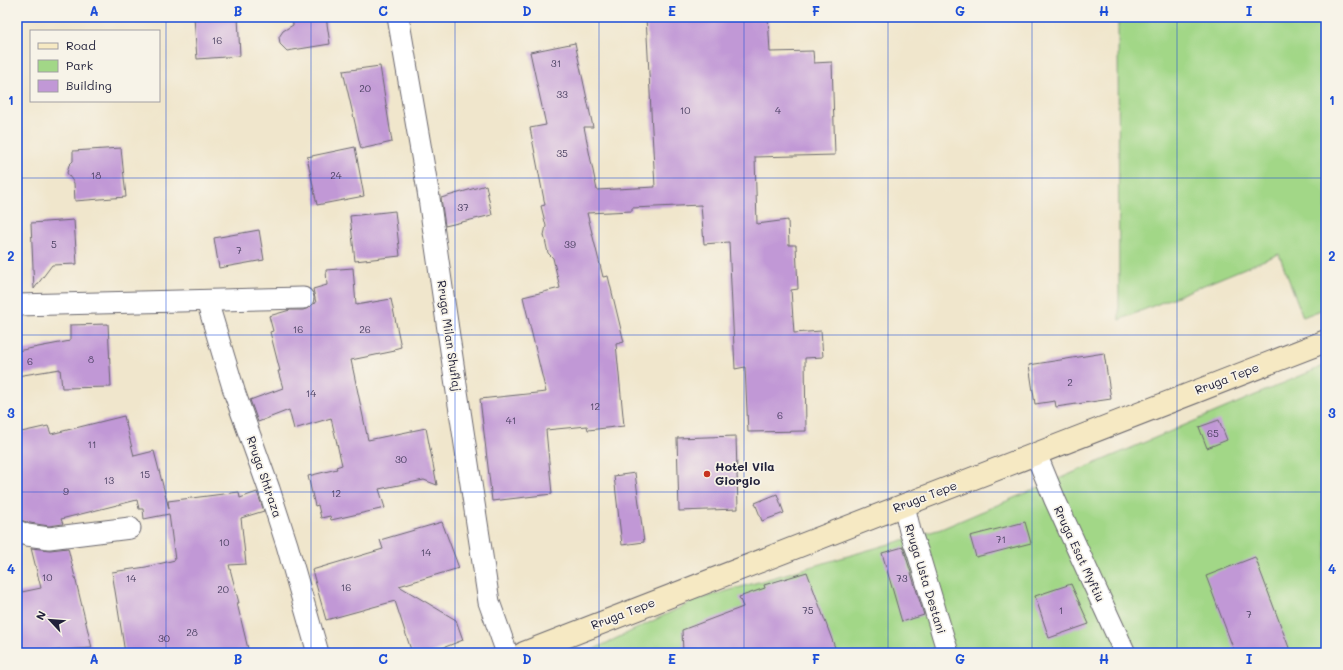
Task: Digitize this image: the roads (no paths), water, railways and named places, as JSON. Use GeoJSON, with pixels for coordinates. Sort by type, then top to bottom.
{"type":"FeatureCollection","features":[{"type":"Feature","properties":{"kind":"main road","name":"Rruga Tepe"},"geometry":{"type":"LineString","coordinates":[[524,653],[1326,341]]}},
{"type":"Feature","properties":{"kind":"street","name":"Rruga Milan Shuflaj"},"geometry":{"type":"LineString","coordinates":[[398,17],[428,190],[489,602],[507,653]]}},
{"type":"Feature","properties":{"kind":"street"},"geometry":{"type":"LineString","coordinates":[[17,305],[303,298]]}},
{"type":"Feature","properties":{"kind":"street","name":"Rruga Shtraza"},"geometry":{"type":"LineString","coordinates":[[207,301],[235,394],[269,489],[287,545],[318,653]]}},
{"type":"Feature","properties":{"kind":"street","name":"Rruga Esat Myftiu"},"geometry":{"type":"LineString","coordinates":[[1036,454],[1054,500],[1125,653]]}},
{"type":"Feature","properties":{"kind":"street","name":"Rruga Usta Destani"},"geometry":{"type":"LineString","coordinates":[[904,505],[910,530],[948,653]]}},
{"type":"Feature","properties":{"kind":"street"},"geometry":{"type":"LineString","coordinates":[[17,531],[27,535],[49,538],[130,528]]}},
{"type":"Feature","properties":{"kind":"place","name":"Hotel Vila Giorgio"},"geometry":{"type":"Point","coordinates":[707,474]}}]}
